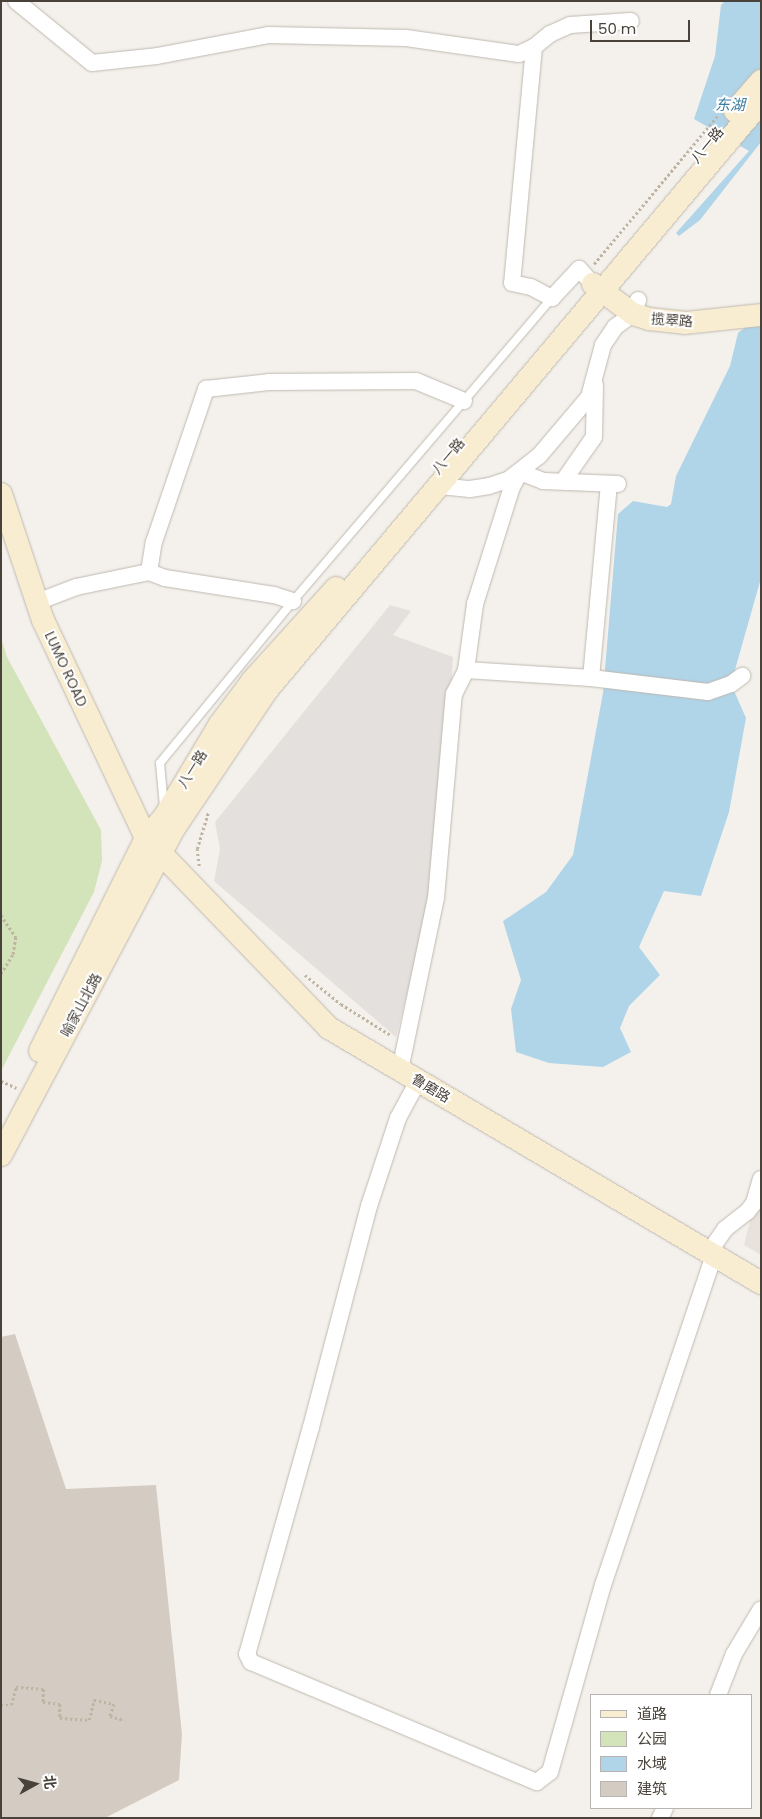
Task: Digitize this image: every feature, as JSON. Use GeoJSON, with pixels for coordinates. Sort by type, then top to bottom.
{"type":"FeatureCollection","features":[{"type":"Feature","properties":{"kind":"main road","name":"八一路"},"geometry":{"type":"LineString","coordinates":[[161,854],[188,806],[268,690],[440,486],[598,287],[613,260],[761,81]]}},
{"type":"Feature","properties":{"kind":"main road","name":"八一路"},"geometry":{"type":"LineString","coordinates":[[613,260],[761,102]]}},
{"type":"Feature","properties":{"kind":"main road","name":"八一路"},"geometry":{"type":"LineString","coordinates":[[146,838],[165,816],[220,724],[253,680],[344,579],[598,287]]}},
{"type":"Feature","properties":{"kind":"main road","name":"揽翠路"},"geometry":{"type":"LineString","coordinates":[[598,287],[659,321],[685,322],[761,314]]}},
{"type":"Feature","properties":{"kind":"main road","name":"LUMO ROAD"},"geometry":{"type":"LineString","coordinates":[[1,494],[37,602],[146,838]]}},
{"type":"Feature","properties":{"kind":"main road","name":"鲁磨路"},"geometry":{"type":"LineString","coordinates":[[146,838],[330,1028],[761,1283]]}},
{"type":"Feature","properties":{"kind":"main road","name":"喻家山北路"},"geometry":{"type":"LineString","coordinates":[[1,1128],[11,1086],[146,838]]}},
{"type":"Feature","properties":{"kind":"main road","name":"喻家山北路"},"geometry":{"type":"LineString","coordinates":[[1,1155],[161,854]]}},
{"type":"Feature","properties":{"kind":"street"},"geometry":{"type":"LineString","coordinates":[[16,1],[92,63],[158,56],[268,35],[406,38],[519,54],[534,47],[550,34],[570,25],[631,20]]}},
{"type":"Feature","properties":{"kind":"street"},"geometry":{"type":"LineString","coordinates":[[534,47],[512,283],[531,287],[552,298],[579,269],[598,287]]}},
{"type":"Feature","properties":{"kind":"street"},"geometry":{"type":"LineString","coordinates":[[564,480],[594,437],[595,369],[603,345],[615,327],[635,307]]}},
{"type":"Feature","properties":{"kind":"street"},"geometry":{"type":"LineString","coordinates":[[149,572],[154,542],[206,389],[269,382],[416,381],[464,401]]}},
{"type":"Feature","properties":{"kind":"street"},"geometry":{"type":"LineString","coordinates":[[440,486],[470,489],[488,486],[520,472],[562,431],[589,397],[594,385]]}},
{"type":"Feature","properties":{"kind":"street"},"geometry":{"type":"LineString","coordinates":[[520,472],[543,481],[564,480],[613,485],[590,678]]}},
{"type":"Feature","properties":{"kind":"street"},"geometry":{"type":"LineString","coordinates":[[520,472],[475,604],[466,670],[454,694],[436,898],[405,1044],[409,1075],[398,1118],[368,1206],[319,1399],[247,1654],[251,1662],[537,1782],[550,1772],[603,1586],[711,1254],[726,1229],[747,1212],[761,1179]]}},
{"type":"Feature","properties":{"kind":"street"},"geometry":{"type":"LineString","coordinates":[[37,602],[76,587],[149,572],[165,578],[274,595],[292,602]]}},
{"type":"Feature","properties":{"kind":"street"},"geometry":{"type":"LineString","coordinates":[[466,670],[590,678],[708,692],[731,684],[742,676]]}},
{"type":"Feature","properties":{"kind":"street"},"geometry":{"type":"LineString","coordinates":[[718,1694],[742,1638],[761,1609]]}},
{"type":"Feature","properties":{"kind":"lane"},"geometry":{"type":"LineString","coordinates":[[165,816],[160,763],[292,602],[552,298]]}},
{"type":"Feature","properties":{"kind":"path"},"geometry":{"type":"LineString","coordinates":[[613,260],[723,108]]}},
{"type":"Feature","properties":{"kind":"path"},"geometry":{"type":"LineString","coordinates":[[201,872],[197,849],[210,808]]}},
{"type":"Feature","properties":{"kind":"path"},"geometry":{"type":"LineString","coordinates":[[1,915],[16,937],[13,955],[1,974]]}},
{"type":"Feature","properties":{"kind":"path"},"geometry":{"type":"LineString","coordinates":[[301,972],[341,1004],[405,1044]]}},
{"type":"Feature","properties":{"kind":"path"},"geometry":{"type":"LineString","coordinates":[[1,1705],[11,1705],[16,1687],[44,1689],[43,1702],[60,1704],[60,1718],[89,1720],[94,1700],[114,1704],[110,1716],[124,1720]]}},
{"type":"Feature","properties":{"kind":"shaded area"},"geometry":{"type":"Polygon","coordinates":[[[390,605],[411,611],[393,635],[453,657],[440,863],[396,1037],[214,881],[220,849],[215,822],[390,605]]]}},
{"type":"Feature","properties":{"kind":"shaded area"},"geometry":{"type":"Polygon","coordinates":[[[759,1184],[761,1185],[761,1255],[744,1245],[759,1184]]]}},
{"type":"Feature","properties":{"kind":"green space"},"geometry":{"type":"Polygon","coordinates":[[[1,638],[7,657],[101,830],[102,861],[94,892],[1,1071],[1,638]]]}},
{"type":"Feature","properties":{"kind":"water","name":"东湖"},"geometry":{"type":"Polygon","coordinates":[[[725,1],[761,1],[761,142],[700,220],[679,236],[676,233],[749,151],[694,119],[715,56],[721,5],[725,1]]]}},
{"type":"Feature","properties":{"kind":"water"},"geometry":{"type":"Polygon","coordinates":[[[748,325],[761,325],[761,578],[731,684],[746,718],[729,812],[701,896],[664,891],[639,947],[660,975],[629,1006],[620,1028],[631,1052],[603,1067],[549,1063],[516,1052],[511,1009],[521,980],[503,921],[546,892],[573,855],[603,693],[618,514],[633,501],[667,507],[671,504],[676,476],[730,366],[738,333],[748,325]]]}},
{"type":"Feature","properties":{"kind":"building"},"geometry":{"type":"Polygon","coordinates":[[[15,1334],[66,1489],[156,1485],[182,1734],[179,1780],[105,1818],[1,1818],[1,1337],[15,1334]]]}}]}
